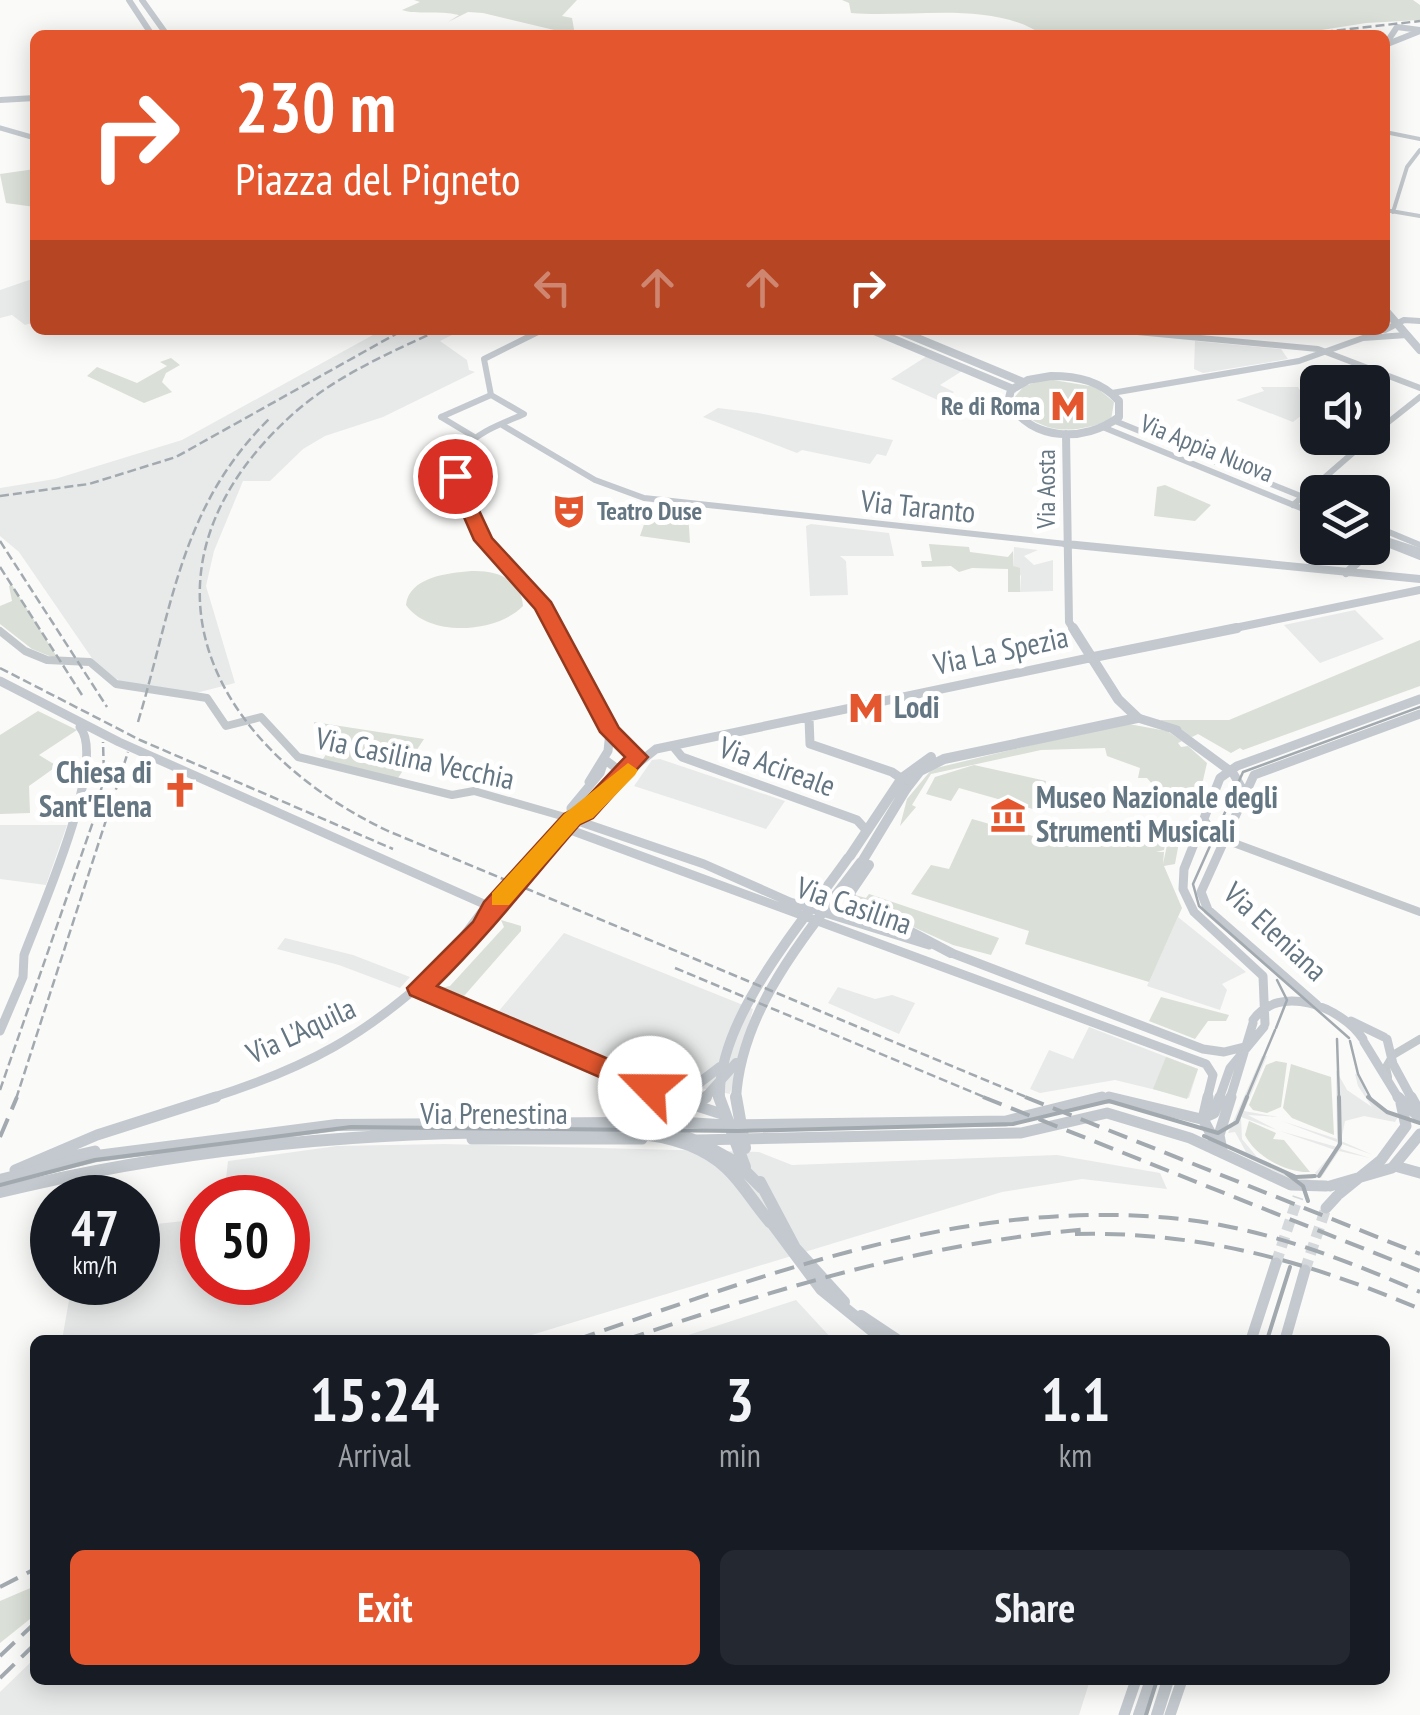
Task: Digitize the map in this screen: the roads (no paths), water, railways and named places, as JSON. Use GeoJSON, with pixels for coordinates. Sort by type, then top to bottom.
{"type":"FeatureCollection","features":[{"type":"Feature","properties":{"kind":"main road"},"geometry":{"type":"LineString","coordinates":[[128,0],[149,30]]}},
{"type":"Feature","properties":{"kind":"main road"},"geometry":{"type":"LineString","coordinates":[[142,0],[163,30]]}},
{"type":"Feature","properties":{"kind":"main road"},"geometry":{"type":"LineString","coordinates":[[1390,36],[1396,28],[1420,31]]}},
{"type":"Feature","properties":{"kind":"main road"},"geometry":{"type":"LineString","coordinates":[[1390,40],[1420,31]]}},
{"type":"Feature","properties":{"kind":"main road"},"geometry":{"type":"LineString","coordinates":[[0,102],[30,99]]}},
{"type":"Feature","properties":{"kind":"main road"},"geometry":{"type":"LineString","coordinates":[[0,131],[30,138]]}},
{"type":"Feature","properties":{"kind":"main road"},"geometry":{"type":"LineString","coordinates":[[0,131],[30,140]]}},
{"type":"Feature","properties":{"kind":"main road"},"geometry":{"type":"LineString","coordinates":[[1390,315],[1401,322],[1420,350]]}},
{"type":"Feature","properties":{"kind":"main road"},"geometry":{"type":"LineString","coordinates":[[1390,327],[1420,321]]}},
{"type":"Feature","properties":{"kind":"main road"},"geometry":{"type":"LineString","coordinates":[[1115,395],[1121,409],[1115,421],[1105,428],[1066,434],[1038,429],[1016,417],[1008,402],[1012,389],[1023,382],[1071,376],[1115,395],[1296,366],[1368,335],[1407,334]]}},
{"type":"Feature","properties":{"kind":"main road"},"geometry":{"type":"LineString","coordinates":[[528,335],[482,361],[491,395],[524,414],[476,438],[458,461],[456,485],[494,552],[544,606],[610,732],[630,747],[632,764],[612,766],[605,757]]}},
{"type":"Feature","properties":{"kind":"main road"},"geometry":{"type":"LineString","coordinates":[[884,335],[1012,389]]}},
{"type":"Feature","properties":{"kind":"main road"},"geometry":{"type":"LineString","coordinates":[[910,335],[1023,382]]}},
{"type":"Feature","properties":{"kind":"main road"},"geometry":{"type":"LineString","coordinates":[[1115,395],[1326,353]]}},
{"type":"Feature","properties":{"kind":"main road"},"geometry":{"type":"LineString","coordinates":[[476,438],[441,417],[491,395]]}},
{"type":"Feature","properties":{"kind":"main road","name":"Via Appia Nuova"},"geometry":{"type":"LineString","coordinates":[[1115,421],[1300,495]]}},
{"type":"Feature","properties":{"kind":"main road","name":"Via Taranto"},"geometry":{"type":"LineString","coordinates":[[502,425],[590,477],[644,498],[1420,579]]}},
{"type":"Feature","properties":{"kind":"main road","name":"Via Appia Nuova"},"geometry":{"type":"LineString","coordinates":[[1105,428],[1300,508]]}},
{"type":"Feature","properties":{"kind":"main road","name":"Via Aosta"},"geometry":{"type":"LineString","coordinates":[[1066,434],[1068,617],[1089,658],[1118,700],[1138,718]]}},
{"type":"Feature","properties":{"kind":"main road"},"geometry":{"type":"LineString","coordinates":[[1390,535],[1420,551]]}},
{"type":"Feature","properties":{"kind":"main road"},"geometry":{"type":"LineString","coordinates":[[1390,540],[1420,551]]}},
{"type":"Feature","properties":{"kind":"main road"},"geometry":{"type":"LineString","coordinates":[[1346,573],[1353,565]]}},
{"type":"Feature","properties":{"kind":"main road","name":"Via La Spezia"},"geometry":{"type":"LineString","coordinates":[[605,757],[630,747],[673,746],[1420,590]]}},
{"type":"Feature","properties":{"kind":"main road"},"geometry":{"type":"LineString","coordinates":[[0,684],[82,728],[85,735],[85,777],[78,811],[24,957],[23,978],[0,1031]]}},
{"type":"Feature","properties":{"kind":"main road"},"geometry":{"type":"LineString","coordinates":[[0,684],[148,756],[495,905],[604,790]]}},
{"type":"Feature","properties":{"kind":"main road"},"geometry":{"type":"LineString","coordinates":[[1206,822],[1221,776],[1229,770],[1420,699]]}},
{"type":"Feature","properties":{"kind":"main road"},"geometry":{"type":"LineString","coordinates":[[770,1222],[722,1114],[719,1093],[724,1062],[743,1016],[828,898],[881,841],[880,832],[916,764],[943,753],[1104,716],[1118,700]]}},
{"type":"Feature","properties":{"kind":"main road"},"geometry":{"type":"LineString","coordinates":[[1222,839],[1244,792],[1260,772],[1420,714]]}},
{"type":"Feature","properties":{"kind":"main road"},"geometry":{"type":"LineString","coordinates":[[809,718],[810,744],[904,784]]}},
{"type":"Feature","properties":{"kind":"main road"},"geometry":{"type":"LineString","coordinates":[[951,952],[851,900],[850,893],[867,831],[904,784],[938,760],[1138,718],[1173,729],[1199,746],[1229,770],[1244,792]]}},
{"type":"Feature","properties":{"kind":"main road"},"geometry":{"type":"LineString","coordinates":[[569,823],[571,808],[605,757],[610,732]]}},
{"type":"Feature","properties":{"kind":"main road","name":"Via Acireale"},"geometry":{"type":"LineString","coordinates":[[673,746],[682,757],[857,820],[867,831]]}},
{"type":"Feature","properties":{"kind":"main road","name":"Via La Spezia"},"geometry":{"type":"LineString","coordinates":[[604,790],[632,764],[656,749]]}},
{"type":"Feature","properties":{"kind":"main road","name":"Via Eleniana"},"geometry":{"type":"LineString","coordinates":[[1206,822],[1182,877],[1184,896],[1194,912],[1260,972],[1267,1005]]}},
{"type":"Feature","properties":{"kind":"main road","name":"Via Casilina"},"geometry":{"type":"LineString","coordinates":[[569,823],[702,864],[774,897],[951,952],[1191,1045],[1218,1052],[1247,1046]]}},
{"type":"Feature","properties":{"kind":"main road","name":"Via Casilina"},"geometry":{"type":"LineString","coordinates":[[569,823],[1199,1061],[1210,1067],[1213,1076],[1204,1119]]}},
{"type":"Feature","properties":{"kind":"main road","name":"Via Eleniana"},"geometry":{"type":"LineString","coordinates":[[1222,839],[1200,894],[1214,916],[1317,1005]]}},
{"type":"Feature","properties":{"kind":"main road"},"geometry":{"type":"LineString","coordinates":[[828,898],[768,994],[742,1055],[734,1083],[734,1112],[762,1188],[784,1231],[812,1269],[853,1310],[890,1335]]}},
{"type":"Feature","properties":{"kind":"main road","name":"Via L'Aquila"},"geometry":{"type":"LineString","coordinates":[[5,1174],[64,1147],[331,1051],[386,1018],[447,960],[480,913],[495,905]]}},
{"type":"Feature","properties":{"kind":"main road"},"geometry":{"type":"LineString","coordinates":[[419,988],[669,1097],[713,1108],[746,1125]]}},
{"type":"Feature","properties":{"kind":"main road"},"geometry":{"type":"LineString","coordinates":[[1420,1114],[1394,1066],[1386,1038],[1317,1005],[1296,1000],[1267,1005],[1247,1046],[1230,1068],[1214,1113],[1204,1119],[1210,1139],[1224,1154],[1291,1185],[1329,1190],[1395,1166],[1420,1134]]}},
{"type":"Feature","properties":{"kind":"main road"},"geometry":{"type":"LineString","coordinates":[[1330,1013],[1363,1040],[1401,1103],[1406,1126],[1381,1160],[1356,1180]]}},
{"type":"Feature","properties":{"kind":"main road"},"geometry":{"type":"LineString","coordinates":[[505,1024],[672,1086],[703,1082],[724,1062]]}},
{"type":"Feature","properties":{"kind":"main road"},"geometry":{"type":"LineString","coordinates":[[1224,1154],[1219,1138],[1247,1046]]}},
{"type":"Feature","properties":{"kind":"main road"},"geometry":{"type":"LineString","coordinates":[[622,1133],[653,1128],[691,1109],[715,1090],[742,1055]]}},
{"type":"Feature","properties":{"kind":"main road","name":"Via Prenestina"},"geometry":{"type":"LineString","coordinates":[[5,1174],[112,1148],[345,1120],[634,1118],[746,1125],[1006,1121],[1093,1098],[1120,1098],[1204,1119]]}},
{"type":"Feature","properties":{"kind":"main road"},"geometry":{"type":"LineString","coordinates":[[1401,1103],[1420,1114]]}},
{"type":"Feature","properties":{"kind":"main road","name":"Via Prenestina"},"geometry":{"type":"LineString","coordinates":[[22,1190],[116,1170],[342,1140],[773,1140],[1016,1133],[1112,1113],[1173,1131],[1224,1154]]}},
{"type":"Feature","properties":{"kind":"main road"},"geometry":{"type":"LineString","coordinates":[[5,1174],[98,1156],[337,1125],[620,1124],[656,1128],[699,1142],[737,1163],[762,1188]]}},
{"type":"Feature","properties":{"kind":"main road"},"geometry":{"type":"LineString","coordinates":[[0,1195],[102,1166],[342,1135],[622,1133],[661,1137],[710,1155],[745,1185],[812,1280],[878,1335]]}},
{"type":"Feature","properties":{"kind":"main road"},"geometry":{"type":"LineString","coordinates":[[0,1195],[22,1190],[64,1147]]}},
{"type":"Feature","properties":{"kind":"main road"},"geometry":{"type":"LineString","coordinates":[[1395,1166],[1420,1174]]}},
{"type":"Feature","properties":{"kind":"main road"},"geometry":{"type":"LineString","coordinates":[[1291,1185],[1298,1197]]}},
{"type":"Feature","properties":{"kind":"main road"},"geometry":{"type":"LineString","coordinates":[[1326,1208],[1329,1190]]}},
{"type":"Feature","properties":{"kind":"main road"},"geometry":{"type":"LineString","coordinates":[[1253,1335],[1276,1263]]}},
{"type":"Feature","properties":{"kind":"main road"},"geometry":{"type":"LineString","coordinates":[[1286,1335],[1305,1270]]}},
{"type":"Feature","properties":{"kind":"main road"},"geometry":{"type":"LineString","coordinates":[[1124,1715],[1134,1685]]}},
{"type":"Feature","properties":{"kind":"main road"},"geometry":{"type":"LineString","coordinates":[[1140,1715],[1149,1685]]}},
{"type":"Feature","properties":{"kind":"main road"},"geometry":{"type":"LineString","coordinates":[[1157,1715],[1166,1685]]}},
{"type":"Feature","properties":{"kind":"main road"},"geometry":{"type":"LineString","coordinates":[[1170,1715],[1180,1685]]}},
{"type":"Feature","properties":{"kind":"street"},"geometry":{"type":"LineString","coordinates":[[1390,133],[1420,139]]}},
{"type":"Feature","properties":{"kind":"street"},"geometry":{"type":"LineString","coordinates":[[1393,212],[1407,166],[1420,150]]}},
{"type":"Feature","properties":{"kind":"street"},"geometry":{"type":"LineString","coordinates":[[1390,211],[1420,216]]}},
{"type":"Feature","properties":{"kind":"street"},"geometry":{"type":"LineString","coordinates":[[1171,335],[1302,347],[1411,385],[1420,394],[1390,420]]}},
{"type":"Feature","properties":{"kind":"street"},"geometry":{"type":"LineString","coordinates":[[1326,475],[1349,455]]}},
{"type":"Feature","properties":{"kind":"street","name":"Via Appia Nuova"},"geometry":{"type":"LineString","coordinates":[[1294,505],[1300,498]]}},
{"type":"Feature","properties":{"kind":"street","name":"Via Casilina Vecchia"},"geometry":{"type":"LineString","coordinates":[[0,630],[28,652],[57,662],[87,662],[114,683],[207,698],[223,724],[233,726],[262,718],[302,759],[452,795],[474,791],[569,823]]}},
{"type":"Feature","properties":{"kind":"street"},"geometry":{"type":"LineString","coordinates":[[85,735],[119,742]]}},
{"type":"Feature","properties":{"kind":"street"},"geometry":{"type":"LineString","coordinates":[[1206,822],[1208,831],[1222,839],[1420,912]]}},
{"type":"Feature","properties":{"kind":"street"},"geometry":{"type":"LineString","coordinates":[[1388,1078],[1386,1067],[1393,1055],[1420,1039]]}},
{"type":"Feature","properties":{"kind":"street"},"geometry":{"type":"LineString","coordinates":[[5,1174],[26,1175],[22,1190]]}},
{"type":"Feature","properties":{"kind":"tunnel"},"geometry":{"type":"LineString","coordinates":[[1276,1263],[1298,1197]]}},
{"type":"Feature","properties":{"kind":"tunnel"},"geometry":{"type":"LineString","coordinates":[[1305,1270],[1326,1208]]}},
{"type":"Feature","properties":{"kind":"tram line"},"geometry":{"type":"LineString","coordinates":[[1349,1038],[1199,906],[1193,884],[1243,772],[1420,707]]}},
{"type":"Feature","properties":{"kind":"tram line"},"geometry":{"type":"LineString","coordinates":[[1276,1028],[1287,1000],[1277,980]]}},
{"type":"Feature","properties":{"kind":"tram line"},"geometry":{"type":"LineString","coordinates":[[1246,1099],[1275,1030]]}},
{"type":"Feature","properties":{"kind":"tram line"},"geometry":{"type":"LineString","coordinates":[[1337,1039],[1339,1099]]}},
{"type":"Feature","properties":{"kind":"tram line"},"geometry":{"type":"LineString","coordinates":[[1350,1041],[1358,1074],[1371,1099]]}},
{"type":"Feature","properties":{"kind":"tram line"},"geometry":{"type":"LineString","coordinates":[[0,1185],[95,1160],[351,1127],[738,1131],[1013,1124],[1109,1101],[1218,1133],[1237,1122],[1247,1097]]}},
{"type":"Feature","properties":{"kind":"tram line"},"geometry":{"type":"LineString","coordinates":[[1319,1176],[1340,1144],[1339,1097]]}},
{"type":"Feature","properties":{"kind":"tram line"},"geometry":{"type":"LineString","coordinates":[[1368,1097],[1387,1112],[1420,1123]]}},
{"type":"Feature","properties":{"kind":"tram line"},"geometry":{"type":"LineString","coordinates":[[1204,1136],[1296,1177],[1315,1176]]}},
{"type":"Feature","properties":{"kind":"tram line"},"geometry":{"type":"LineString","coordinates":[[1286,1173],[1303,1186],[1308,1201]]}},
{"type":"Feature","properties":{"kind":"tram line"},"geometry":{"type":"LineString","coordinates":[[1269,1335],[1290,1267]]}},
{"type":"Feature","properties":{"kind":"tram line"},"geometry":{"type":"LineString","coordinates":[[1146,1715],[1155,1685]]}},
{"type":"Feature","properties":{"kind":"railway"},"geometry":{"type":"LineString","coordinates":[[1342,30],[1420,21]]}},
{"type":"Feature","properties":{"kind":"railway"},"geometry":{"type":"LineString","coordinates":[[0,496],[89,484],[176,457],[394,335]]}},
{"type":"Feature","properties":{"kind":"railway"},"geometry":{"type":"LineString","coordinates":[[428,335],[363,366],[294,413],[241,471],[211,530],[200,589],[208,646],[232,700],[271,750],[324,794],[388,831],[1031,1099]]}},
{"type":"Feature","properties":{"kind":"railway"},"geometry":{"type":"LineString","coordinates":[[138,722],[171,598],[198,522],[241,451],[271,417]]}},
{"type":"Feature","properties":{"kind":"railway"},"geometry":{"type":"LineString","coordinates":[[0,541],[107,707]]}},
{"type":"Feature","properties":{"kind":"railway"},"geometry":{"type":"LineString","coordinates":[[0,567],[82,695]]}},
{"type":"Feature","properties":{"kind":"railway"},"geometry":{"type":"LineString","coordinates":[[0,668],[140,740],[393,849]]}},
{"type":"Feature","properties":{"kind":"railway"},"geometry":{"type":"LineString","coordinates":[[0,1090],[96,813],[104,776],[103,742]]}},
{"type":"Feature","properties":{"kind":"railway"},"geometry":{"type":"LineString","coordinates":[[16,1099],[128,752]]}},
{"type":"Feature","properties":{"kind":"railway"},"geometry":{"type":"LineString","coordinates":[[675,968],[989,1099]]}},
{"type":"Feature","properties":{"kind":"railway"},"geometry":{"type":"LineString","coordinates":[[0,1137],[17,1097]]}},
{"type":"Feature","properties":{"kind":"railway"},"geometry":{"type":"LineString","coordinates":[[983,1097],[1420,1271]]}},
{"type":"Feature","properties":{"kind":"railway"},"geometry":{"type":"LineString","coordinates":[[1025,1097],[1420,1254]]}},
{"type":"Feature","properties":{"kind":"railway"},"geometry":{"type":"LineString","coordinates":[[591,1335],[800,1265],[953,1229],[1031,1218],[1110,1215],[1219,1225],[1307,1248],[1420,1292]]}},
{"type":"Feature","properties":{"kind":"railway"},"geometry":{"type":"LineString","coordinates":[[640,1335],[797,1285],[912,1256],[1030,1235],[1090,1229]]}},
{"type":"Feature","properties":{"kind":"railway"},"geometry":{"type":"LineString","coordinates":[[1075,1234],[1165,1238],[1251,1252],[1336,1277],[1420,1309]]}},
{"type":"Feature","properties":{"kind":"railway"},"geometry":{"type":"LineString","coordinates":[[0,1587],[30,1572]]}},
{"type":"Feature","properties":{"kind":"railway"},"geometry":{"type":"LineString","coordinates":[[0,1656],[30,1628]]}},
{"type":"Feature","properties":{"kind":"railway"},"geometry":{"type":"LineString","coordinates":[[0,1678],[30,1649]]}},
{"type":"Feature","properties":{"kind":"place","name":"Re di Roma"},"geometry":{"type":"Point","coordinates":[1068,406]}},
{"type":"Feature","properties":{"kind":"place","name":"Teatro Duse"},"geometry":{"type":"Point","coordinates":[569,511]}},
{"type":"Feature","properties":{"kind":"place","name":"Lodi"},"geometry":{"type":"Point","coordinates":[866,708]}},
{"type":"Feature","properties":{"kind":"place","name":"Chiesa di Sant'Elena"},"geometry":{"type":"Point","coordinates":[180,790]}},
{"type":"Feature","properties":{"kind":"place","name":"Museo Nazionale degli Strumenti Musicali"},"geometry":{"type":"Point","coordinates":[1008,815]}}]}
